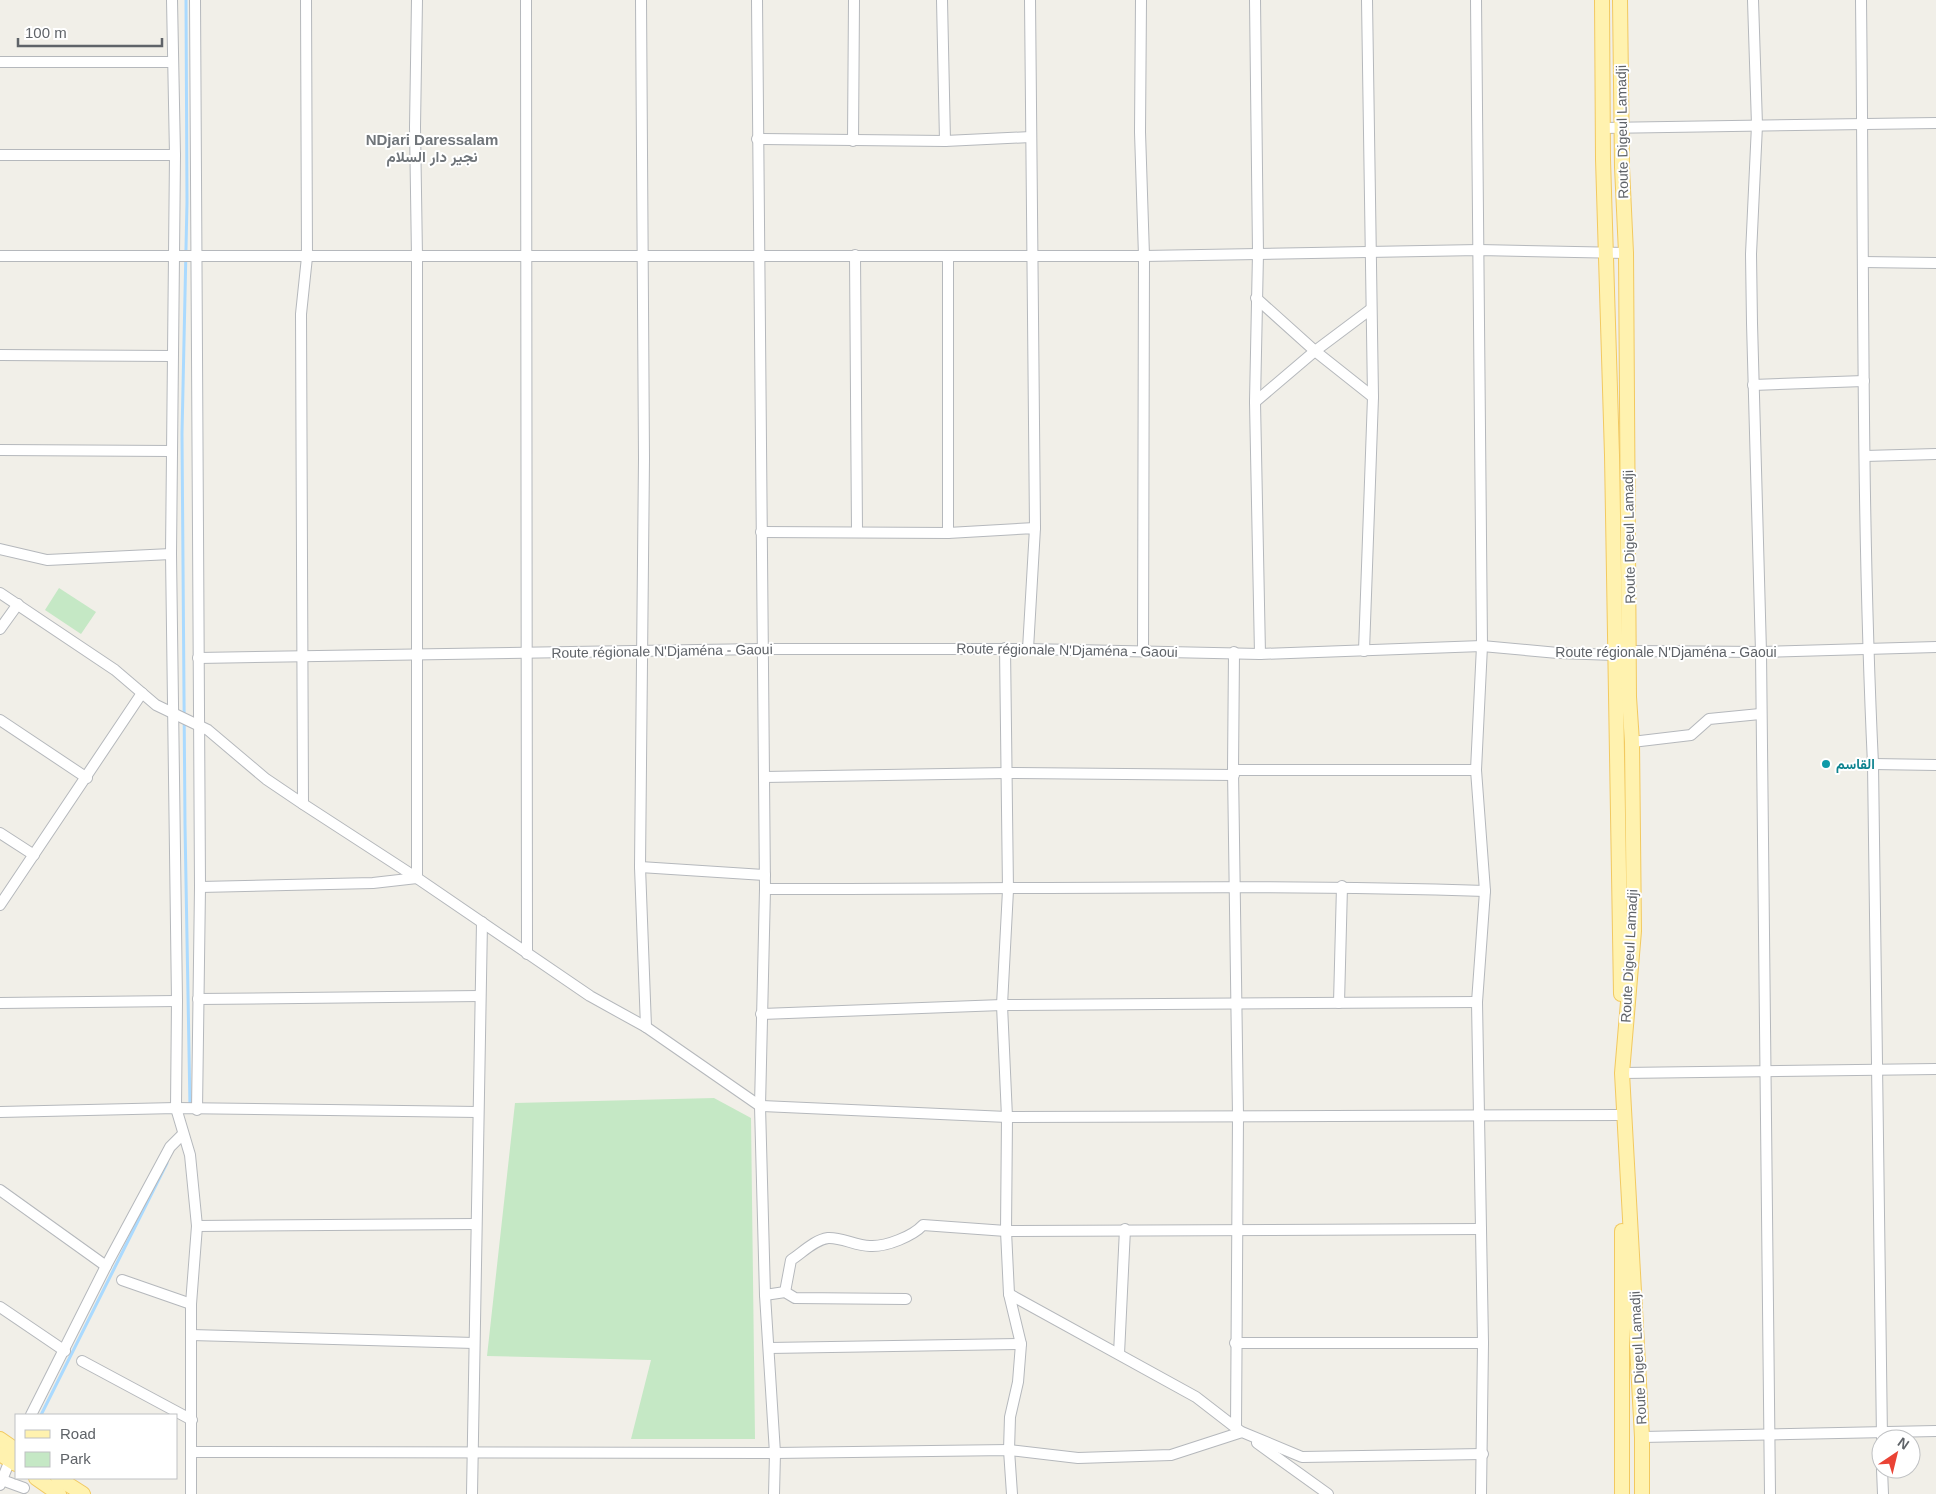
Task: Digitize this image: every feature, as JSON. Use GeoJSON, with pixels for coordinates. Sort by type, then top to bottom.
{"type":"FeatureCollection","features":[{"type":"Feature","properties":{"kind":"main road","name":"Route Digeul Lamadji"},"geometry":{"type":"LineString","coordinates":[[1602,0],[1622,1072],[1622,1494]]}},
{"type":"Feature","properties":{"kind":"main road","name":"Route Digeul Lamadji"},"geometry":{"type":"LineString","coordinates":[[1620,0],[1626,253],[1628,651],[1632,742],[1634,931],[1622,1072],[1642,1436],[1642,1494]]}},
{"type":"Feature","properties":{"kind":"main road"},"geometry":{"type":"LineString","coordinates":[[0,1439],[9,1454]]}},
{"type":"Feature","properties":{"kind":"main road"},"geometry":{"type":"LineString","coordinates":[[37,1479],[59,1494]]}},
{"type":"Feature","properties":{"kind":"main road"},"geometry":{"type":"LineString","coordinates":[[60,1479],[83,1494]]}},
{"type":"Feature","properties":{"kind":"street"},"geometry":{"type":"LineString","coordinates":[[172,0],[175,257],[172,356],[171,554],[175,715],[176,1108],[190,1155],[196,1226],[191,1304],[191,1494]]}},
{"type":"Feature","properties":{"kind":"street"},"geometry":{"type":"LineString","coordinates":[[195,0],[198,658],[196,723],[200,887],[198,1110]]}},
{"type":"Feature","properties":{"kind":"street"},"geometry":{"type":"LineString","coordinates":[[303,804],[304,658],[301,314],[306,256],[306,0]]}},
{"type":"Feature","properties":{"kind":"street"},"geometry":{"type":"LineString","coordinates":[[417,0],[415,127],[417,257],[417,878]]}},
{"type":"Feature","properties":{"kind":"street"},"geometry":{"type":"LineString","coordinates":[[526,0],[528,257],[527,954]]}},
{"type":"Feature","properties":{"kind":"street"},"geometry":{"type":"LineString","coordinates":[[641,0],[644,458],[640,652],[640,867],[646,1027]]}},
{"type":"Feature","properties":{"kind":"street"},"geometry":{"type":"LineString","coordinates":[[757,0],[761,649],[765,875],[760,1106],[765,1295],[775,1453],[774,1494]]}},
{"type":"Feature","properties":{"kind":"street"},"geometry":{"type":"LineString","coordinates":[[853,141],[854,0]]}},
{"type":"Feature","properties":{"kind":"street"},"geometry":{"type":"LineString","coordinates":[[942,0],[945,141]]}},
{"type":"Feature","properties":{"kind":"street"},"geometry":{"type":"LineString","coordinates":[[1028,648],[1035,528],[1034,256],[1030,0]]}},
{"type":"Feature","properties":{"kind":"street"},"geometry":{"type":"LineString","coordinates":[[1141,0],[1140,132],[1144,256],[1143,651]]}},
{"type":"Feature","properties":{"kind":"street"},"geometry":{"type":"LineString","coordinates":[[1255,0],[1258,253],[1254,402],[1260,654]]}},
{"type":"Feature","properties":{"kind":"street"},"geometry":{"type":"LineString","coordinates":[[1364,651],[1374,397],[1367,0]]}},
{"type":"Feature","properties":{"kind":"street"},"geometry":{"type":"LineString","coordinates":[[1476,0],[1482,646],[1476,770],[1484,890],[1477,1002],[1483,1342],[1481,1494]]}},
{"type":"Feature","properties":{"kind":"street"},"geometry":{"type":"LineString","coordinates":[[1753,0],[1757,126],[1751,254],[1760,652],[1770,1494]]}},
{"type":"Feature","properties":{"kind":"street"},"geometry":{"type":"LineString","coordinates":[[1861,0],[1865,456],[1874,764],[1882,1429]]}},
{"type":"Feature","properties":{"kind":"street"},"geometry":{"type":"LineString","coordinates":[[0,62],[172,62]]}},
{"type":"Feature","properties":{"kind":"street"},"geometry":{"type":"LineString","coordinates":[[1603,128],[1936,123]]}},
{"type":"Feature","properties":{"kind":"street"},"geometry":{"type":"LineString","coordinates":[[757,139],[945,141],[1031,137]]}},
{"type":"Feature","properties":{"kind":"street"},"geometry":{"type":"LineString","coordinates":[[0,156],[175,154]]}},
{"type":"Feature","properties":{"kind":"street"},"geometry":{"type":"LineString","coordinates":[[0,256],[196,258],[306,256],[1144,256],[1479,250],[1626,253]]}},
{"type":"Feature","properties":{"kind":"street"},"geometry":{"type":"LineString","coordinates":[[855,255],[857,532]]}},
{"type":"Feature","properties":{"kind":"street"},"geometry":{"type":"LineString","coordinates":[[948,256],[948,533]]}},
{"type":"Feature","properties":{"kind":"street"},"geometry":{"type":"LineString","coordinates":[[1863,262],[1936,263]]}},
{"type":"Feature","properties":{"kind":"street"},"geometry":{"type":"LineString","coordinates":[[1256,298],[1315,351],[1374,397]]}},
{"type":"Feature","properties":{"kind":"street"},"geometry":{"type":"LineString","coordinates":[[1254,402],[1315,351],[1371,309]]}},
{"type":"Feature","properties":{"kind":"street"},"geometry":{"type":"LineString","coordinates":[[0,355],[172,356]]}},
{"type":"Feature","properties":{"kind":"street"},"geometry":{"type":"LineString","coordinates":[[1753,385],[1864,381]]}},
{"type":"Feature","properties":{"kind":"street"},"geometry":{"type":"LineString","coordinates":[[0,450],[171,451]]}},
{"type":"Feature","properties":{"kind":"street"},"geometry":{"type":"LineString","coordinates":[[1865,456],[1936,454]]}},
{"type":"Feature","properties":{"kind":"street"},"geometry":{"type":"LineString","coordinates":[[761,532],[948,533],[1035,528]]}},
{"type":"Feature","properties":{"kind":"street"},"geometry":{"type":"LineString","coordinates":[[0,549],[47,560],[171,554]]}},
{"type":"Feature","properties":{"kind":"street"},"geometry":{"type":"LineString","coordinates":[[0,592],[115,670],[142,693],[175,715],[196,723],[266,779],[417,878],[590,996],[646,1027],[760,1106],[1007,1117],[1479,1117],[1622,1115]]}},
{"type":"Feature","properties":{"kind":"street"},"geometry":{"type":"LineString","coordinates":[[0,629],[18,604]]}},
{"type":"Feature","properties":{"kind":"street","name":"Route régionale N'Djaména - Gaoui"},"geometry":{"type":"LineString","coordinates":[[198,658],[304,658],[761,649],[1005,648],[1260,654],[1482,646],[1558,654],[1615,655],[1628,651],[1760,652],[1936,647]]}},
{"type":"Feature","properties":{"kind":"street"},"geometry":{"type":"LineString","coordinates":[[1005,648],[1008,890],[1002,1005],[1007,1117],[1006,1231],[1009,1294],[1021,1344],[1018,1382],[1010,1417],[1009,1450],[1012,1494]]}},
{"type":"Feature","properties":{"kind":"street"},"geometry":{"type":"LineString","coordinates":[[1234,652],[1233,772],[1238,1116],[1235,1343],[1239,1430]]}},
{"type":"Feature","properties":{"kind":"street"},"geometry":{"type":"LineString","coordinates":[[0,905],[87,778],[142,693]]}},
{"type":"Feature","properties":{"kind":"street"},"geometry":{"type":"LineString","coordinates":[[1632,742],[1691,735],[1709,719],[1760,714]]}},
{"type":"Feature","properties":{"kind":"street"},"geometry":{"type":"LineString","coordinates":[[0,720],[87,778]]}},
{"type":"Feature","properties":{"kind":"street"},"geometry":{"type":"LineString","coordinates":[[1874,764],[1936,765]]}},
{"type":"Feature","properties":{"kind":"street"},"geometry":{"type":"LineString","coordinates":[[764,777],[1008,773],[1476,770]]}},
{"type":"Feature","properties":{"kind":"street"},"geometry":{"type":"LineString","coordinates":[[0,833],[34,855]]}},
{"type":"Feature","properties":{"kind":"street"},"geometry":{"type":"LineString","coordinates":[[640,867],[765,875]]}},
{"type":"Feature","properties":{"kind":"street"},"geometry":{"type":"LineString","coordinates":[[200,887],[373,883],[417,878]]}},
{"type":"Feature","properties":{"kind":"street"},"geometry":{"type":"LineString","coordinates":[[765,889],[1008,890],[1342,886],[1484,890]]}},
{"type":"Feature","properties":{"kind":"street"},"geometry":{"type":"LineString","coordinates":[[1339,1003],[1342,886]]}},
{"type":"Feature","properties":{"kind":"street"},"geometry":{"type":"LineString","coordinates":[[472,1494],[482,922]]}},
{"type":"Feature","properties":{"kind":"street"},"geometry":{"type":"LineString","coordinates":[[198,999],[480,996]]}},
{"type":"Feature","properties":{"kind":"street"},"geometry":{"type":"LineString","coordinates":[[0,1003],[177,1001]]}},
{"type":"Feature","properties":{"kind":"street"},"geometry":{"type":"LineString","coordinates":[[761,1014],[1002,1005],[1477,1002]]}},
{"type":"Feature","properties":{"kind":"street"},"geometry":{"type":"LineString","coordinates":[[1622,1072],[1936,1069]]}},
{"type":"Feature","properties":{"kind":"street"},"geometry":{"type":"LineString","coordinates":[[0,1112],[176,1108],[198,1110],[478,1112]]}},
{"type":"Feature","properties":{"kind":"street"},"geometry":{"type":"LineString","coordinates":[[32,1414],[65,1351],[106,1266],[170,1147],[183,1134]]}},
{"type":"Feature","properties":{"kind":"street"},"geometry":{"type":"LineString","coordinates":[[0,1190],[106,1266]]}},
{"type":"Feature","properties":{"kind":"street"},"geometry":{"type":"LineString","coordinates":[[196,1226],[476,1224]]}},
{"type":"Feature","properties":{"kind":"street"},"geometry":{"type":"LineString","coordinates":[[785,1292],[791,1260],[818,1241],[829,1238],[871,1246],[890,1242],[918,1231],[923,1225],[1006,1231],[1481,1229]]}},
{"type":"Feature","properties":{"kind":"street"},"geometry":{"type":"LineString","coordinates":[[1119,1354],[1125,1229]]}},
{"type":"Feature","properties":{"kind":"street"},"geometry":{"type":"LineString","coordinates":[[122,1280],[191,1304]]}},
{"type":"Feature","properties":{"kind":"street"},"geometry":{"type":"LineString","coordinates":[[765,1295],[785,1292],[795,1298],[906,1299]]}},
{"type":"Feature","properties":{"kind":"street"},"geometry":{"type":"LineString","coordinates":[[1009,1294],[1196,1397],[1328,1494]]}},
{"type":"Feature","properties":{"kind":"street"},"geometry":{"type":"LineString","coordinates":[[0,1307],[65,1351]]}},
{"type":"Feature","properties":{"kind":"street"},"geometry":{"type":"LineString","coordinates":[[191,1335],[474,1343]]}},
{"type":"Feature","properties":{"kind":"street"},"geometry":{"type":"LineString","coordinates":[[1235,1343],[1483,1342]]}},
{"type":"Feature","properties":{"kind":"street"},"geometry":{"type":"LineString","coordinates":[[769,1348],[1021,1344]]}},
{"type":"Feature","properties":{"kind":"street"},"geometry":{"type":"LineString","coordinates":[[82,1361],[192,1420]]}},
{"type":"Feature","properties":{"kind":"street"},"geometry":{"type":"LineString","coordinates":[[192,1452],[775,1453],[1009,1450],[1078,1458],[1171,1455],[1239,1430],[1302,1457],[1482,1454]]}},
{"type":"Feature","properties":{"kind":"street"},"geometry":{"type":"LineString","coordinates":[[1921,1432],[1936,1431]]}},
{"type":"Feature","properties":{"kind":"street"},"geometry":{"type":"LineString","coordinates":[[1642,1436],[1871,1435]]}},
{"type":"Feature","properties":{"kind":"street"},"geometry":{"type":"LineString","coordinates":[[9,1454],[1,1483],[24,1486]]}},
{"type":"Feature","properties":{"kind":"street"},"geometry":{"type":"LineString","coordinates":[[1882,1479],[1883,1494]]}},
{"type":"Feature","properties":{"kind":"green space"},"geometry":{"type":"Polygon","coordinates":[[[59,588],[96,612],[81,634],[45,610],[59,588]]]}},
{"type":"Feature","properties":{"kind":"green space"},"geometry":{"type":"Polygon","coordinates":[[[714,1098],[751,1118],[755,1439],[631,1439],[651,1360],[487,1356],[515,1103],[714,1098]]]}},
{"type":"Feature","properties":{"kind":"waterway"},"geometry":{"type":"LineString","coordinates":[[186,0],[187,202],[182,434],[185,825],[190,1107]]}},
{"type":"Feature","properties":{"kind":"waterway"},"geometry":{"type":"LineString","coordinates":[[42,1414],[167,1163]]}},
{"type":"Feature","properties":{"kind":"place","name":"القاسم"},"geometry":{"type":"Point","coordinates":[1826,764]}},
{"type":"Feature","properties":{"kind":"district","name":"NDjari Daressalam نجير دار السلام"},"geometry":{"type":"Point","coordinates":[432,148]}}]}
